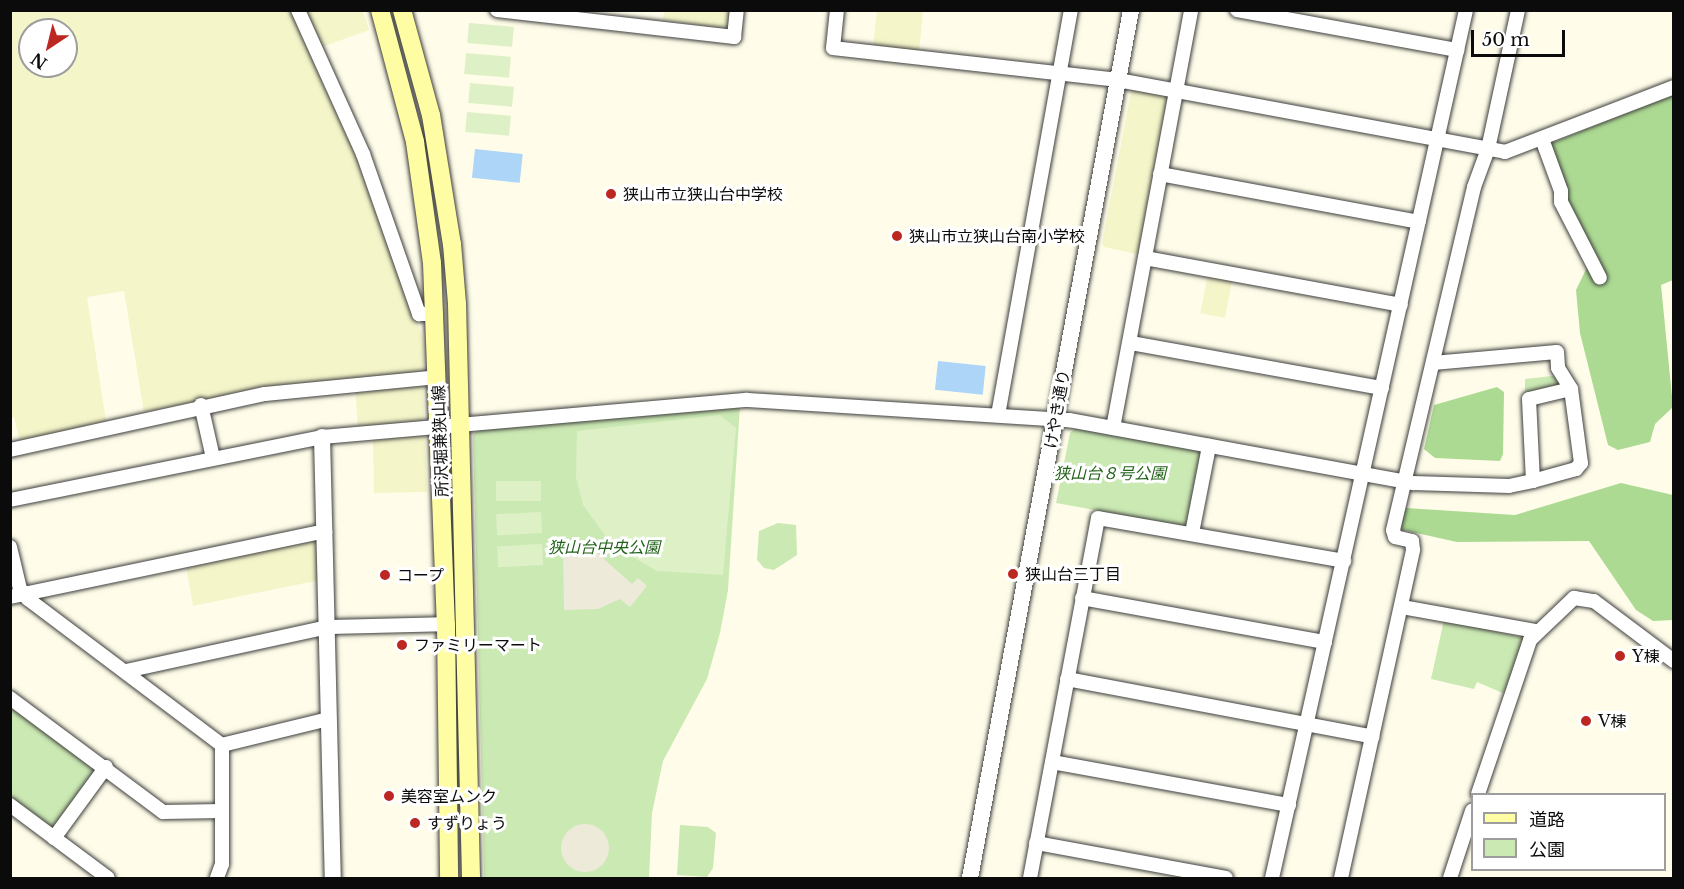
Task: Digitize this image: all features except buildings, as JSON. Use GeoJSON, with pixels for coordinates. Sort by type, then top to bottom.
{"type":"FeatureCollection","features":[{"type":"Feature","properties":{"kind":"main road","name":"所沢堀兼狭山線"},"geometry":{"type":"LineString","coordinates":[[380,10],[416,142],[428,223],[436,314],[446,624],[449,879]]}},
{"type":"Feature","properties":{"kind":"main road","name":"所沢堀兼狭山線"},"geometry":{"type":"LineString","coordinates":[[402,10],[431,115],[445,191],[457,304],[471,879]]}},
{"type":"Feature","properties":{"kind":"street"},"geometry":{"type":"LineString","coordinates":[[298,10],[363,154],[419,314],[436,314]]}},
{"type":"Feature","properties":{"kind":"street"},"geometry":{"type":"LineString","coordinates":[[504,11],[734,37],[737,10]]}},
{"type":"Feature","properties":{"kind":"street"},"geometry":{"type":"LineString","coordinates":[[837,10],[833,48],[1118,80],[1488,149],[1513,151],[1674,87]]}},
{"type":"Feature","properties":{"kind":"street"},"geometry":{"type":"LineString","coordinates":[[998,415],[1071,10]]}},
{"type":"Feature","properties":{"kind":"street","name":"けやき通り"},"geometry":{"type":"LineString","coordinates":[[970,879],[1131,10]]}},
{"type":"Feature","properties":{"kind":"street"},"geometry":{"type":"LineString","coordinates":[[1113,428],[1131,343],[1191,10]]}},
{"type":"Feature","properties":{"kind":"street"},"geometry":{"type":"LineString","coordinates":[[1237,10],[1457,50]]}},
{"type":"Feature","properties":{"kind":"street"},"geometry":{"type":"LineString","coordinates":[[1272,879],[1466,10]]}},
{"type":"Feature","properties":{"kind":"street"},"geometry":{"type":"LineString","coordinates":[[1341,879],[1402,607],[1414,543],[1395,537],[1393,530],[1474,187],[1488,149],[1518,10]]}},
{"type":"Feature","properties":{"kind":"street"},"geometry":{"type":"LineString","coordinates":[[1542,139],[1556,174],[1561,202],[1600,278]]}},
{"type":"Feature","properties":{"kind":"street"},"geometry":{"type":"LineString","coordinates":[[1160,174],[1419,222]]}},
{"type":"Feature","properties":{"kind":"street"},"geometry":{"type":"LineString","coordinates":[[1145,258],[1401,305]]}},
{"type":"Feature","properties":{"kind":"street"},"geometry":{"type":"LineString","coordinates":[[1131,343],[1382,388]]}},
{"type":"Feature","properties":{"kind":"street"},"geometry":{"type":"LineString","coordinates":[[10,500],[322,437],[747,400],[1055,419],[1405,482],[1509,486],[1576,469],[1581,463],[1571,389],[1558,368],[1557,352],[1433,363]]}},
{"type":"Feature","properties":{"kind":"street"},"geometry":{"type":"LineString","coordinates":[[10,450],[201,405],[321,387],[437,377]]}},
{"type":"Feature","properties":{"kind":"street"},"geometry":{"type":"LineString","coordinates":[[1533,481],[1528,399],[1571,389]]}},
{"type":"Feature","properties":{"kind":"street"},"geometry":{"type":"LineString","coordinates":[[201,405],[213,458]]}},
{"type":"Feature","properties":{"kind":"street"},"geometry":{"type":"LineString","coordinates":[[322,437],[333,879]]}},
{"type":"Feature","properties":{"kind":"street"},"geometry":{"type":"LineString","coordinates":[[1192,533],[1209,446]]}},
{"type":"Feature","properties":{"kind":"street"},"geometry":{"type":"LineString","coordinates":[[1030,879],[1098,518],[1344,561]]}},
{"type":"Feature","properties":{"kind":"street"},"geometry":{"type":"LineString","coordinates":[[17,596],[324,531]]}},
{"type":"Feature","properties":{"kind":"street"},"geometry":{"type":"LineString","coordinates":[[10,547],[17,596],[126,671],[222,745]]}},
{"type":"Feature","properties":{"kind":"street"},"geometry":{"type":"LineString","coordinates":[[1479,793],[1535,631],[1574,598],[1587,597],[1674,661]]}},
{"type":"Feature","properties":{"kind":"street"},"geometry":{"type":"LineString","coordinates":[[1082,598],[1325,642]]}},
{"type":"Feature","properties":{"kind":"street"},"geometry":{"type":"LineString","coordinates":[[1402,607],[1535,631]]}},
{"type":"Feature","properties":{"kind":"street"},"geometry":{"type":"LineString","coordinates":[[126,671],[327,627],[446,624]]}},
{"type":"Feature","properties":{"kind":"street"},"geometry":{"type":"LineString","coordinates":[[1067,679],[1373,737]]}},
{"type":"Feature","properties":{"kind":"street"},"geometry":{"type":"LineString","coordinates":[[10,698],[106,767],[163,812],[222,811]]}},
{"type":"Feature","properties":{"kind":"street"},"geometry":{"type":"LineString","coordinates":[[222,745],[329,719]]}},
{"type":"Feature","properties":{"kind":"street"},"geometry":{"type":"LineString","coordinates":[[220,877],[222,745]]}},
{"type":"Feature","properties":{"kind":"street"},"geometry":{"type":"LineString","coordinates":[[1052,762],[1289,805]]}},
{"type":"Feature","properties":{"kind":"street"},"geometry":{"type":"LineString","coordinates":[[54,838],[106,767]]}},
{"type":"Feature","properties":{"kind":"street"},"geometry":{"type":"LineString","coordinates":[[10,805],[108,879]]}},
{"type":"Feature","properties":{"kind":"street"},"geometry":{"type":"LineString","coordinates":[[1450,879],[1471,818]]}},
{"type":"Feature","properties":{"kind":"street"},"geometry":{"type":"LineString","coordinates":[[1036,843],[1226,879]]}},
{"type":"Feature","properties":{"kind":"green space"},"geometry":{"type":"Polygon","coordinates":[[[10,11],[363,11],[369,30],[311,51],[363,169],[423,339],[424,375],[270,389],[144,412],[124,291],[87,297],[106,421],[20,442],[14,417],[10,418],[10,11]]]}},
{"type":"Feature","properties":{"kind":"green space"},"geometry":{"type":"Polygon","coordinates":[[[664,11],[732,11],[731,23],[726,28],[663,20],[664,11]]]}},
{"type":"Feature","properties":{"kind":"green space"},"geometry":{"type":"Polygon","coordinates":[[[877,11],[923,11],[919,52],[873,46],[877,11]]]}},
{"type":"Feature","properties":{"kind":"green space"},"geometry":{"type":"Polygon","coordinates":[[[469,23],[514,27],[512,47],[467,43],[469,23]]]}},
{"type":"Feature","properties":{"kind":"green space"},"geometry":{"type":"Polygon","coordinates":[[[466,53],[511,57],[509,78],[464,74],[466,53]]]}},
{"type":"Feature","properties":{"kind":"green space"},"geometry":{"type":"Polygon","coordinates":[[[470,83],[514,87],[512,107],[468,103],[470,83]]]}},
{"type":"Feature","properties":{"kind":"green space"},"geometry":{"type":"Polygon","coordinates":[[[1136,90],[1166,96],[1170,101],[1141,255],[1104,247],[1102,243],[1131,93],[1136,90]]]}},
{"type":"Feature","properties":{"kind":"green space"},"geometry":{"type":"Polygon","coordinates":[[[1673,95],[1673,280],[1661,285],[1673,407],[1655,424],[1650,442],[1618,450],[1608,445],[1580,333],[1576,290],[1594,253],[1567,199],[1549,144],[1673,95]]]}},
{"type":"Feature","properties":{"kind":"green space"},"geometry":{"type":"Polygon","coordinates":[[[467,112],[511,116],[509,136],[465,132],[467,112]]]}},
{"type":"Feature","properties":{"kind":"green space"},"geometry":{"type":"Polygon","coordinates":[[[1208,274],[1233,279],[1225,318],[1200,313],[1208,274]]]}},
{"type":"Feature","properties":{"kind":"green space"},"geometry":{"type":"Polygon","coordinates":[[[1558,377],[1563,388],[1525,397],[1525,379],[1558,377]]]}},
{"type":"Feature","properties":{"kind":"green space"},"geometry":{"type":"Polygon","coordinates":[[[423,382],[424,417],[421,422],[358,427],[355,388],[423,382]]]}},
{"type":"Feature","properties":{"kind":"green space"},"geometry":{"type":"Polygon","coordinates":[[[1497,387],[1504,392],[1503,454],[1500,461],[1435,458],[1424,449],[1434,405],[1497,387]]]}},
{"type":"Feature","properties":{"kind":"green space","name":"狭山台中央公園"},"geometry":{"type":"Polygon","coordinates":[[[740,406],[728,590],[720,633],[707,679],[663,761],[652,813],[649,878],[484,878],[473,434],[478,430],[740,406]]]}},
{"type":"Feature","properties":{"kind":"green space"},"geometry":{"type":"Polygon","coordinates":[[[720,415],[736,428],[723,575],[657,571],[612,545],[583,505],[576,478],[577,431],[720,415]]]}},
{"type":"Feature","properties":{"kind":"green space","name":"狭山台８号公園"},"geometry":{"type":"Polygon","coordinates":[[[1077,427],[1199,451],[1202,455],[1190,523],[1184,526],[1056,503],[1070,433],[1077,427]]]}},
{"type":"Feature","properties":{"kind":"green space"},"geometry":{"type":"Polygon","coordinates":[[[421,434],[425,438],[427,492],[374,493],[373,438],[421,434]]]}},
{"type":"Feature","properties":{"kind":"green space"},"geometry":{"type":"Polygon","coordinates":[[[496,481],[541,481],[541,501],[496,501],[496,481]]]}},
{"type":"Feature","properties":{"kind":"green space"},"geometry":{"type":"Polygon","coordinates":[[[1621,483],[1673,495],[1673,620],[1653,621],[1636,610],[1589,541],[1457,542],[1403,530],[1400,525],[1406,508],[1515,515],[1621,483]]]}},
{"type":"Feature","properties":{"kind":"green space"},"geometry":{"type":"Polygon","coordinates":[[[541,512],[542,533],[497,535],[496,514],[541,512]]]}},
{"type":"Feature","properties":{"kind":"green space"},"geometry":{"type":"Polygon","coordinates":[[[778,523],[796,525],[797,555],[774,570],[764,568],[757,560],[759,531],[778,523]]]}},
{"type":"Feature","properties":{"kind":"green space"},"geometry":{"type":"Polygon","coordinates":[[[313,539],[319,544],[320,580],[193,606],[186,566],[313,539]]]}},
{"type":"Feature","properties":{"kind":"green space"},"geometry":{"type":"Polygon","coordinates":[[[542,544],[543,565],[498,567],[497,546],[542,544]]]}},
{"type":"Feature","properties":{"kind":"green space"},"geometry":{"type":"Polygon","coordinates":[[[1444,620],[1525,638],[1505,694],[1477,682],[1474,689],[1431,679],[1444,620]]]}},
{"type":"Feature","properties":{"kind":"green space"},"geometry":{"type":"Polygon","coordinates":[[[10,703],[93,765],[95,774],[57,827],[51,828],[11,798],[10,703]]]}},
{"type":"Feature","properties":{"kind":"green space"},"geometry":{"type":"Polygon","coordinates":[[[680,825],[708,827],[716,833],[713,868],[707,877],[677,875],[680,825]]]}},
{"type":"Feature","properties":{"kind":"shaded area"},"geometry":{"type":"Polygon","coordinates":[[[563,543],[583,544],[589,549],[595,543],[600,547],[596,552],[632,584],[638,578],[647,586],[630,607],[620,599],[598,609],[564,610],[563,543]]]}},
{"type":"Feature","properties":{"kind":"shaded area"},"geometry":{"type":"Polygon","coordinates":[[[580,824],[590,824],[605,834],[609,848],[608,857],[599,868],[590,872],[580,872],[565,862],[561,853],[561,843],[571,828],[580,824]]]}},
{"type":"Feature","properties":{"kind":"water"},"geometry":{"type":"Polygon","coordinates":[[[475,149],[523,154],[520,183],[472,178],[475,149]]]}},
{"type":"Feature","properties":{"kind":"water"},"geometry":{"type":"Polygon","coordinates":[[[938,361],[986,366],[983,395],[935,390],[938,361]]]}},
{"type":"Feature","properties":{"kind":"place","name":"狭山市立狭山台中学校"},"geometry":{"type":"Point","coordinates":[611,194]}},
{"type":"Feature","properties":{"kind":"place","name":"狭山市立狭山台南小学校"},"geometry":{"type":"Point","coordinates":[897,236]}},
{"type":"Feature","properties":{"kind":"place","name":"狭山台三丁目"},"geometry":{"type":"Point","coordinates":[1013,574]}},
{"type":"Feature","properties":{"kind":"place","name":"コープ"},"geometry":{"type":"Point","coordinates":[385,575]}},
{"type":"Feature","properties":{"kind":"place","name":"ファミリーマート"},"geometry":{"type":"Point","coordinates":[402,645]}},
{"type":"Feature","properties":{"kind":"place","name":"Y棟"},"geometry":{"type":"Point","coordinates":[1620,656]}},
{"type":"Feature","properties":{"kind":"place","name":"V棟"},"geometry":{"type":"Point","coordinates":[1586,721]}},
{"type":"Feature","properties":{"kind":"place","name":"美容室ムンク"},"geometry":{"type":"Point","coordinates":[389,796]}},
{"type":"Feature","properties":{"kind":"place","name":"すずりょう"},"geometry":{"type":"Point","coordinates":[415,823]}}]}
